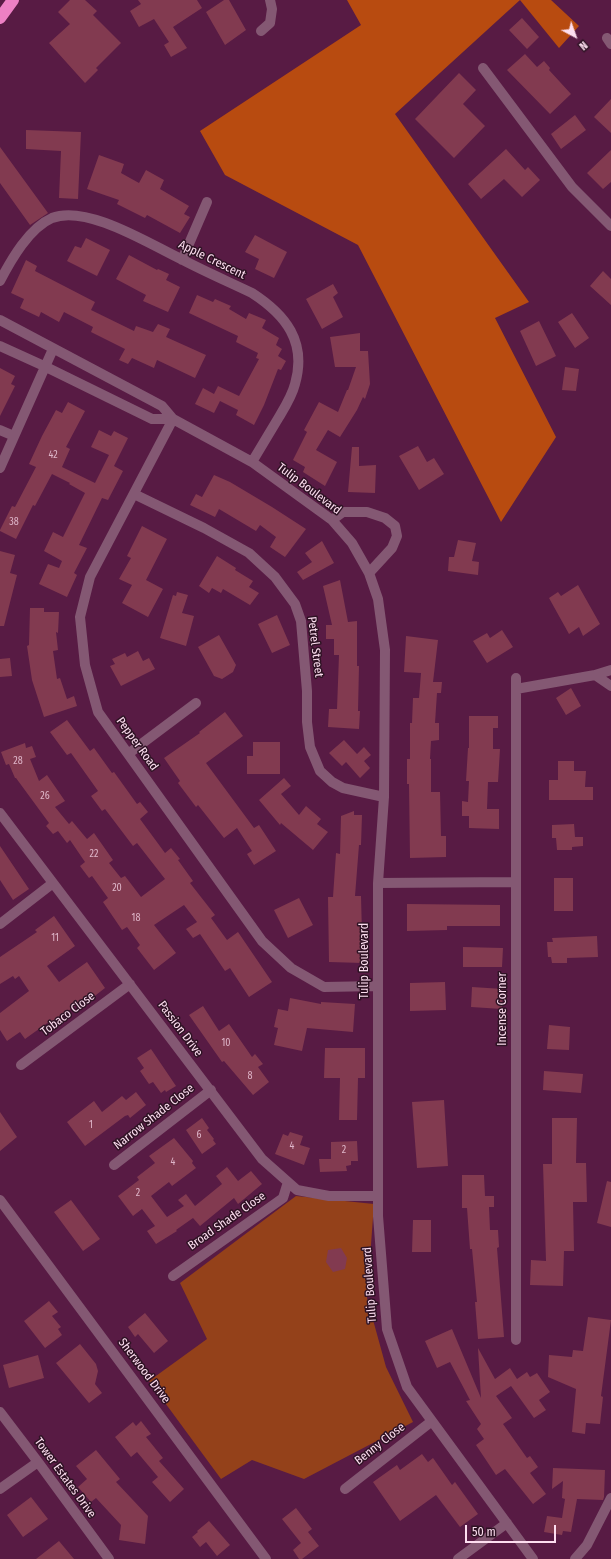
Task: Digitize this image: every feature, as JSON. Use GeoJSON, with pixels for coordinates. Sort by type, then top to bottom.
{"type":"FeatureCollection","features":[{"type":"Feature","properties":{"kind":"highway"},"geometry":{"type":"LineString","coordinates":[[0,18],[13,0]]}},
{"type":"Feature","properties":{"kind":"street"},"geometry":{"type":"LineString","coordinates":[[261,31],[270,23],[272,9],[270,0]]}},
{"type":"Feature","properties":{"kind":"street"},"geometry":{"type":"LineString","coordinates":[[483,68],[572,187],[611,226]]}},
{"type":"Feature","properties":{"kind":"street"},"geometry":{"type":"LineString","coordinates":[[182,260],[207,202]]}},
{"type":"Feature","properties":{"kind":"street","name":"Apple Crescent"},"geometry":{"type":"LineString","coordinates":[[0,281],[28,236],[38,226],[52,218],[63,215],[76,216],[92,219],[113,226],[268,303],[280,314],[289,326],[295,340],[298,364],[295,384],[290,398],[252,462]]}},
{"type":"Feature","properties":{"kind":"street","name":"Tulip Boulevard"},"geometry":{"type":"LineString","coordinates":[[0,320],[162,406],[173,419],[252,462],[332,520],[352,543],[369,573],[378,599],[385,650],[384,797],[378,883],[378,1216],[387,1329],[407,1387],[533,1559]]}},
{"type":"Feature","properties":{"kind":"street","name":"Tulip Boulevard"},"geometry":{"type":"LineString","coordinates":[[0,346],[152,419],[173,419]]}},
{"type":"Feature","properties":{"kind":"street"},"geometry":{"type":"LineString","coordinates":[[0,468],[44,366],[53,349]]}},
{"type":"Feature","properties":{"kind":"street","name":"Pepper Road"},"geometry":{"type":"LineString","coordinates":[[173,419],[90,577],[80,617],[85,665],[98,712],[262,941],[291,968],[324,987],[378,986]]}},
{"type":"Feature","properties":{"kind":"street"},"geometry":{"type":"LineString","coordinates":[[0,430],[14,436]]}},
{"type":"Feature","properties":{"kind":"street","name":"Petrel Street"},"geometry":{"type":"LineString","coordinates":[[134,494],[204,528],[250,553],[275,577],[295,604],[301,621],[307,691],[307,722],[310,747],[320,771],[332,782],[343,788],[384,797]]}},
{"type":"Feature","properties":{"kind":"street"},"geometry":{"type":"LineString","coordinates":[[332,520],[343,512],[367,512],[385,518],[395,526],[397,536],[392,548],[369,573]]}},
{"type":"Feature","properties":{"kind":"street"},"geometry":{"type":"LineString","coordinates":[[595,675],[611,670]]}},
{"type":"Feature","properties":{"kind":"street"},"geometry":{"type":"LineString","coordinates":[[595,675],[611,686]]}},
{"type":"Feature","properties":{"kind":"street","name":"Incense Corner"},"geometry":{"type":"LineString","coordinates":[[516,1340],[516,684],[595,675]]}},
{"type":"Feature","properties":{"kind":"street"},"geometry":{"type":"LineString","coordinates":[[128,754],[196,703]]}},
{"type":"Feature","properties":{"kind":"street","name":"Passion Drive"},"geometry":{"type":"LineString","coordinates":[[0,813],[262,1158],[297,1190],[329,1196],[378,1196]]}},
{"type":"Feature","properties":{"kind":"street"},"geometry":{"type":"LineString","coordinates":[[378,883],[516,882]]}},
{"type":"Feature","properties":{"kind":"street"},"geometry":{"type":"LineString","coordinates":[[0,924],[53,883]]}},
{"type":"Feature","properties":{"kind":"street","name":"Tobaco Close"},"geometry":{"type":"LineString","coordinates":[[21,1065],[130,984]]}},
{"type":"Feature","properties":{"kind":"street","name":"Narrow Shade Close"},"geometry":{"type":"LineString","coordinates":[[114,1165],[211,1090]]}},
{"type":"Feature","properties":{"kind":"street","name":"Broad Shade Close"},"geometry":{"type":"LineString","coordinates":[[173,1276],[283,1198],[288,1182]]}},
{"type":"Feature","properties":{"kind":"street","name":"Sherwood Drive"},"geometry":{"type":"LineString","coordinates":[[0,1200],[266,1559]]}},
{"type":"Feature","properties":{"kind":"street","name":"Tower Estates Drive"},"geometry":{"type":"LineString","coordinates":[[0,1412],[109,1559]]}},
{"type":"Feature","properties":{"kind":"street","name":"Benny Close"},"geometry":{"type":"LineString","coordinates":[[345,1489],[432,1421]]}},
{"type":"Feature","properties":{"kind":"street"},"geometry":{"type":"LineString","coordinates":[[0,1489],[38,1462]]}},
{"type":"Feature","properties":{"kind":"street"},"geometry":{"type":"LineString","coordinates":[[575,1559],[587,1545],[611,1498]]}},
{"type":"Feature","properties":{"kind":"street"},"geometry":{"type":"LineString","coordinates":[[458,1559],[507,1523]]}},
{"type":"Feature","properties":{"kind":"shaded area"},"geometry":{"type":"Polygon","coordinates":[[[347,0],[520,0],[395,114],[529,302],[495,318],[556,437],[501,522],[358,245],[225,175],[200,131],[361,25],[347,0]]]}},
{"type":"Feature","properties":{"kind":"shaded area"},"geometry":{"type":"Polygon","coordinates":[[[520,0],[551,0],[579,26],[559,48],[520,0]]]}},
{"type":"Feature","properties":{"kind":"shaded area"},"geometry":{"type":"Polygon","coordinates":[[[296,1196],[374,1204],[367,1298],[386,1367],[413,1422],[304,1479],[252,1460],[221,1479],[149,1381],[207,1339],[180,1283],[296,1196]]]}},
{"type":"Feature","properties":{"kind":"building"},"geometry":{"type":"Polygon","coordinates":[[[70,0],[85,0],[97,11],[93,15],[121,43],[96,68],[98,70],[85,83],[49,43],[70,24],[58,12],[70,0]]]}},
{"type":"Feature","properties":{"kind":"building"},"geometry":{"type":"Polygon","coordinates":[[[138,0],[197,0],[202,8],[173,27],[187,48],[171,57],[164,45],[169,42],[154,19],[139,27],[130,11],[141,4],[138,0]]]}},
{"type":"Feature","properties":{"kind":"building"},"geometry":{"type":"Polygon","coordinates":[[[224,0],[229,0],[246,30],[225,45],[206,12],[224,0]]]}},
{"type":"Feature","properties":{"kind":"building"},"geometry":{"type":"Polygon","coordinates":[[[522,18],[539,37],[527,49],[509,30],[522,18]]]}},
{"type":"Feature","properties":{"kind":"building"},"geometry":{"type":"Polygon","coordinates":[[[525,54],[537,67],[544,61],[550,68],[549,70],[571,94],[550,114],[507,70],[525,54]]]}},
{"type":"Feature","properties":{"kind":"building"},"geometry":{"type":"Polygon","coordinates":[[[459,73],[476,90],[463,104],[485,126],[454,158],[415,119],[459,73]]]}},
{"type":"Feature","properties":{"kind":"building"},"geometry":{"type":"Polygon","coordinates":[[[611,99],[611,133],[594,117],[611,99]]]}},
{"type":"Feature","properties":{"kind":"building"},"geometry":{"type":"Polygon","coordinates":[[[575,115],[586,130],[561,149],[551,134],[575,115]]]}},
{"type":"Feature","properties":{"kind":"building"},"geometry":{"type":"Polygon","coordinates":[[[26,130],[81,132],[78,199],[59,198],[61,151],[26,149],[26,130]]]}},
{"type":"Feature","properties":{"kind":"building"},"geometry":{"type":"Polygon","coordinates":[[[0,147],[48,213],[30,225],[0,183],[0,147]]]}},
{"type":"Feature","properties":{"kind":"building"},"geometry":{"type":"Polygon","coordinates":[[[506,149],[525,170],[528,167],[540,180],[522,197],[504,179],[481,199],[468,184],[506,149]]]}},
{"type":"Feature","properties":{"kind":"building"},"geometry":{"type":"Polygon","coordinates":[[[611,150],[611,182],[603,189],[587,173],[611,150]]]}},
{"type":"Feature","properties":{"kind":"building"},"geometry":{"type":"Polygon","coordinates":[[[99,155],[124,164],[121,173],[139,183],[146,170],[164,180],[160,189],[189,206],[184,214],[190,217],[180,233],[147,215],[145,218],[117,204],[119,200],[87,189],[99,155]]]}},
{"type":"Feature","properties":{"kind":"building"},"geometry":{"type":"Polygon","coordinates":[[[255,235],[287,252],[274,278],[255,269],[259,259],[245,252],[255,235]]]}},
{"type":"Feature","properties":{"kind":"building"},"geometry":{"type":"Polygon","coordinates":[[[86,238],[110,250],[97,276],[67,261],[75,246],[81,248],[86,238]]]}},
{"type":"Feature","properties":{"kind":"building"},"geometry":{"type":"Polygon","coordinates":[[[129,255],[157,270],[158,269],[169,274],[166,280],[180,287],[168,312],[143,301],[146,295],[116,279],[129,255]]]}},
{"type":"Feature","properties":{"kind":"building"},"geometry":{"type":"Polygon","coordinates":[[[26,260],[37,266],[35,271],[95,302],[91,310],[134,331],[136,326],[153,332],[158,324],[170,329],[166,337],[206,355],[195,378],[157,360],[154,368],[132,358],[128,364],[119,360],[125,349],[91,332],[93,327],[64,312],[59,322],[41,312],[39,317],[20,308],[24,299],[11,293],[26,260]]]}},
{"type":"Feature","properties":{"kind":"building"},"geometry":{"type":"Polygon","coordinates":[[[603,271],[611,279],[611,305],[590,286],[603,271]]]}},
{"type":"Feature","properties":{"kind":"building"},"geometry":{"type":"Polygon","coordinates":[[[333,284],[338,293],[333,297],[343,317],[322,329],[306,299],[333,284]]]}},
{"type":"Feature","properties":{"kind":"building"},"geometry":{"type":"Polygon","coordinates":[[[197,295],[213,302],[215,299],[231,306],[229,309],[246,319],[249,313],[266,320],[262,328],[279,338],[276,345],[282,349],[278,356],[286,361],[281,370],[278,369],[264,405],[254,425],[236,415],[238,410],[220,401],[214,413],[195,404],[203,388],[214,394],[218,386],[239,396],[259,359],[256,358],[258,353],[236,342],[238,336],[189,313],[197,295]]]}},
{"type":"Feature","properties":{"kind":"building"},"geometry":{"type":"Polygon","coordinates":[[[572,313],[589,338],[575,348],[558,322],[572,313]]]}},
{"type":"Feature","properties":{"kind":"building"},"geometry":{"type":"Polygon","coordinates":[[[539,321],[556,356],[536,366],[520,331],[539,321]]]}},
{"type":"Feature","properties":{"kind":"building"},"geometry":{"type":"Polygon","coordinates":[[[360,333],[360,351],[368,351],[370,384],[365,399],[363,397],[357,410],[340,437],[328,430],[316,450],[337,462],[325,486],[303,472],[305,467],[293,460],[307,432],[304,430],[319,402],[338,412],[356,367],[335,367],[330,337],[360,333]]]}},
{"type":"Feature","properties":{"kind":"building"},"geometry":{"type":"Polygon","coordinates":[[[565,367],[579,369],[576,391],[562,390],[565,367]]]}},
{"type":"Feature","properties":{"kind":"building"},"geometry":{"type":"Polygon","coordinates":[[[0,368],[15,376],[11,384],[15,386],[0,416],[0,368]]]}},
{"type":"Feature","properties":{"kind":"building"},"geometry":{"type":"Polygon","coordinates":[[[68,402],[85,411],[66,447],[70,449],[62,467],[95,483],[109,455],[91,447],[99,430],[111,436],[114,431],[128,438],[114,466],[123,471],[108,500],[102,498],[79,545],[87,548],[74,573],[77,575],[67,597],[39,584],[48,564],[59,568],[62,561],[44,551],[53,532],[63,537],[85,493],[52,474],[35,506],[33,505],[16,539],[0,530],[12,506],[15,507],[36,467],[29,464],[42,436],[56,410],[62,413],[68,402]]]}},
{"type":"Feature","properties":{"kind":"building"},"geometry":{"type":"Polygon","coordinates":[[[418,446],[427,462],[434,458],[444,474],[419,490],[399,456],[418,446]]]}},
{"type":"Feature","properties":{"kind":"building"},"geometry":{"type":"Polygon","coordinates":[[[352,447],[359,447],[359,466],[376,465],[375,493],[348,492],[352,447]]]}},
{"type":"Feature","properties":{"kind":"building"},"geometry":{"type":"Polygon","coordinates":[[[214,475],[230,482],[306,529],[285,557],[270,547],[276,537],[260,525],[256,531],[219,509],[215,517],[190,505],[196,494],[202,497],[214,475]]]}},
{"type":"Feature","properties":{"kind":"building"},"geometry":{"type":"Polygon","coordinates":[[[142,526],[167,539],[146,580],[163,589],[148,617],[122,603],[132,585],[119,579],[131,558],[127,556],[142,526]]]}},
{"type":"Feature","properties":{"kind":"building"},"geometry":{"type":"Polygon","coordinates":[[[458,540],[476,543],[472,561],[479,562],[478,575],[448,571],[449,557],[454,557],[458,540]]]}},
{"type":"Feature","properties":{"kind":"building"},"geometry":{"type":"Polygon","coordinates":[[[322,541],[334,563],[303,580],[297,572],[312,562],[305,553],[322,541]]]}},
{"type":"Feature","properties":{"kind":"building"},"geometry":{"type":"Polygon","coordinates":[[[0,551],[15,555],[10,573],[17,575],[4,626],[0,626],[0,551]]]}},
{"type":"Feature","properties":{"kind":"building"},"geometry":{"type":"Polygon","coordinates":[[[217,556],[236,568],[235,570],[253,581],[249,587],[259,593],[250,605],[223,589],[221,593],[212,588],[209,593],[199,586],[217,556]]]}},
{"type":"Feature","properties":{"kind":"building"},"geometry":{"type":"Polygon","coordinates":[[[340,580],[348,622],[357,621],[357,666],[359,666],[358,711],[360,711],[359,729],[328,727],[329,709],[337,709],[339,655],[334,655],[334,639],[326,639],[326,625],[332,625],[323,586],[340,580]]]}},
{"type":"Feature","properties":{"kind":"building"},"geometry":{"type":"Polygon","coordinates":[[[578,585],[600,624],[583,636],[579,627],[569,634],[549,598],[558,592],[561,596],[578,585]]]}},
{"type":"Feature","properties":{"kind":"building"},"geometry":{"type":"Polygon","coordinates":[[[177,592],[188,595],[182,613],[194,616],[186,646],[160,638],[173,595],[176,596],[177,592]]]}},
{"type":"Feature","properties":{"kind":"building"},"geometry":{"type":"Polygon","coordinates":[[[30,608],[44,608],[44,612],[59,612],[58,633],[56,632],[58,650],[53,651],[57,679],[60,678],[67,699],[74,696],[77,706],[44,717],[32,680],[27,646],[29,645],[30,608]]]}},
{"type":"Feature","properties":{"kind":"building"},"geometry":{"type":"Polygon","coordinates":[[[277,615],[290,645],[272,653],[258,624],[277,615]]]}},
{"type":"Feature","properties":{"kind":"building"},"geometry":{"type":"Polygon","coordinates":[[[502,630],[513,647],[487,663],[473,641],[487,633],[490,638],[502,630]]]}},
{"type":"Feature","properties":{"kind":"building"},"geometry":{"type":"Polygon","coordinates":[[[219,635],[236,665],[233,672],[222,679],[214,676],[198,647],[219,635]]]}},
{"type":"Feature","properties":{"kind":"building"},"geometry":{"type":"Polygon","coordinates":[[[406,636],[438,640],[433,682],[442,682],[441,693],[437,693],[435,723],[439,723],[439,740],[431,741],[431,792],[440,792],[441,836],[446,836],[446,857],[410,858],[409,784],[407,784],[407,759],[410,759],[410,723],[412,723],[413,698],[419,698],[421,673],[404,672],[406,636]]]}},
{"type":"Feature","properties":{"kind":"building"},"geometry":{"type":"Polygon","coordinates":[[[138,651],[143,661],[149,658],[155,669],[121,686],[110,666],[115,664],[112,659],[125,653],[127,657],[138,651]]]}},
{"type":"Feature","properties":{"kind":"building"},"geometry":{"type":"Polygon","coordinates":[[[10,658],[12,676],[0,677],[0,659],[10,658]]]}},
{"type":"Feature","properties":{"kind":"building"},"geometry":{"type":"Polygon","coordinates":[[[571,688],[581,706],[566,715],[556,698],[571,688]]]}},
{"type":"Feature","properties":{"kind":"building"},"geometry":{"type":"Polygon","coordinates":[[[225,712],[243,736],[206,763],[254,828],[259,825],[276,851],[254,865],[247,854],[252,851],[237,828],[224,838],[198,805],[196,807],[178,783],[180,781],[164,758],[200,733],[199,732],[225,712]]]}},
{"type":"Feature","properties":{"kind":"building"},"geometry":{"type":"Polygon","coordinates":[[[469,716],[498,716],[498,728],[493,728],[493,749],[500,749],[498,782],[488,782],[487,809],[499,809],[499,829],[469,828],[469,816],[462,816],[462,801],[468,802],[469,781],[466,781],[469,748],[469,716]]]}},
{"type":"Feature","properties":{"kind":"building"},"geometry":{"type":"Polygon","coordinates":[[[67,720],[90,751],[94,748],[112,773],[114,772],[137,804],[140,802],[148,812],[140,819],[165,853],[171,848],[180,859],[178,860],[193,881],[190,883],[215,915],[211,918],[227,940],[238,932],[272,982],[249,997],[230,968],[225,971],[200,934],[193,938],[186,929],[197,922],[184,905],[154,925],[176,953],[154,970],[137,948],[140,945],[127,927],[122,930],[103,902],[108,898],[92,876],[89,878],[80,866],[85,862],[70,840],[67,843],[58,831],[53,834],[46,826],[49,823],[15,778],[9,764],[6,765],[1,752],[25,743],[26,748],[32,746],[36,757],[30,759],[39,781],[47,775],[65,801],[55,807],[69,824],[72,821],[87,839],[94,833],[113,860],[109,863],[121,878],[125,876],[141,897],[165,879],[137,843],[133,846],[105,809],[102,811],[91,796],[98,791],[71,753],[67,755],[50,732],[67,720]]]}},
{"type":"Feature","properties":{"kind":"building"},"geometry":{"type":"Polygon","coordinates":[[[344,740],[357,754],[364,747],[371,755],[364,761],[370,768],[360,778],[346,762],[342,766],[329,753],[344,740]]]}},
{"type":"Feature","properties":{"kind":"building"},"geometry":{"type":"Polygon","coordinates":[[[253,742],[280,742],[280,774],[247,774],[247,756],[253,756],[253,742]]]}},
{"type":"Feature","properties":{"kind":"building"},"geometry":{"type":"Polygon","coordinates":[[[558,761],[574,761],[574,771],[586,771],[585,787],[593,787],[593,800],[549,800],[549,780],[558,780],[558,761]]]}},
{"type":"Feature","properties":{"kind":"building"},"geometry":{"type":"Polygon","coordinates":[[[284,778],[291,786],[281,794],[299,815],[306,806],[321,819],[317,824],[328,832],[313,850],[281,823],[280,825],[259,800],[284,778]]]}},
{"type":"Feature","properties":{"kind":"building"},"geometry":{"type":"Polygon","coordinates":[[[354,811],[354,815],[362,815],[361,845],[359,845],[355,896],[361,896],[362,934],[364,934],[363,963],[329,962],[328,897],[333,897],[336,853],[340,854],[341,816],[354,811]]]}},
{"type":"Feature","properties":{"kind":"building"},"geometry":{"type":"Polygon","coordinates":[[[574,824],[575,837],[583,837],[583,846],[572,847],[572,850],[557,850],[556,838],[552,838],[552,825],[574,824]]]}},
{"type":"Feature","properties":{"kind":"building"},"geometry":{"type":"Polygon","coordinates":[[[0,846],[29,889],[13,900],[0,880],[0,846]]]}},
{"type":"Feature","properties":{"kind":"building"},"geometry":{"type":"Polygon","coordinates":[[[554,878],[573,878],[573,911],[554,911],[554,878]]]}},
{"type":"Feature","properties":{"kind":"building"},"geometry":{"type":"Polygon","coordinates":[[[299,898],[313,925],[288,938],[274,910],[299,898]]]}},
{"type":"Feature","properties":{"kind":"building"},"geometry":{"type":"Polygon","coordinates":[[[407,904],[500,905],[500,926],[447,926],[447,930],[407,931],[407,904]]]}},
{"type":"Feature","properties":{"kind":"building"},"geometry":{"type":"Polygon","coordinates":[[[54,916],[75,946],[47,966],[59,982],[87,962],[105,988],[87,1002],[85,999],[25,1039],[20,1032],[7,1041],[0,1030],[0,1013],[29,991],[19,976],[15,979],[13,976],[0,984],[0,957],[37,932],[35,930],[54,916]]]}},
{"type":"Feature","properties":{"kind":"building"},"geometry":{"type":"Polygon","coordinates":[[[597,936],[598,957],[567,958],[567,963],[552,963],[551,957],[548,957],[547,942],[553,942],[552,938],[597,936]]]}},
{"type":"Feature","properties":{"kind":"building"},"geometry":{"type":"Polygon","coordinates":[[[463,947],[503,948],[502,967],[463,967],[463,947]]]}},
{"type":"Feature","properties":{"kind":"building"},"geometry":{"type":"Polygon","coordinates":[[[445,982],[446,1010],[410,1011],[410,983],[445,982]]]}},
{"type":"Feature","properties":{"kind":"building"},"geometry":{"type":"Polygon","coordinates":[[[472,987],[503,989],[502,1009],[471,1007],[472,987]]]}},
{"type":"Feature","properties":{"kind":"building"},"geometry":{"type":"Polygon","coordinates":[[[290,998],[321,1004],[321,1002],[355,1004],[353,1032],[307,1028],[302,1051],[274,1045],[278,1028],[274,1027],[278,1009],[288,1011],[290,998]]]}},
{"type":"Feature","properties":{"kind":"building"},"geometry":{"type":"Polygon","coordinates":[[[203,1006],[219,1031],[229,1024],[252,1057],[255,1054],[263,1064],[258,1067],[269,1082],[253,1095],[224,1061],[222,1062],[189,1015],[203,1006]]]}},
{"type":"Feature","properties":{"kind":"building"},"geometry":{"type":"Polygon","coordinates":[[[549,1025],[570,1027],[569,1050],[547,1049],[549,1025]]]}},
{"type":"Feature","properties":{"kind":"building"},"geometry":{"type":"Polygon","coordinates":[[[325,1048],[365,1048],[365,1078],[358,1078],[357,1120],[339,1120],[340,1078],[324,1078],[325,1048]]]}},
{"type":"Feature","properties":{"kind":"building"},"geometry":{"type":"Polygon","coordinates":[[[151,1049],[176,1086],[166,1092],[165,1090],[161,1093],[153,1082],[149,1084],[140,1071],[144,1068],[137,1058],[151,1049]]]}},
{"type":"Feature","properties":{"kind":"building"},"geometry":{"type":"Polygon","coordinates":[[[544,1071],[583,1074],[581,1093],[543,1090],[544,1071]]]}},
{"type":"Feature","properties":{"kind":"building"},"geometry":{"type":"Polygon","coordinates":[[[136,1092],[146,1105],[130,1118],[128,1115],[125,1116],[85,1146],[67,1122],[94,1101],[102,1112],[122,1096],[126,1100],[136,1092]]]}},
{"type":"Feature","properties":{"kind":"building"},"geometry":{"type":"Polygon","coordinates":[[[444,1100],[448,1166],[417,1168],[412,1102],[444,1100]]]}},
{"type":"Feature","properties":{"kind":"building"},"geometry":{"type":"Polygon","coordinates":[[[0,1112],[17,1137],[0,1151],[0,1112]]]}},
{"type":"Feature","properties":{"kind":"building"},"geometry":{"type":"Polygon","coordinates":[[[202,1118],[209,1128],[207,1130],[216,1144],[202,1154],[186,1130],[202,1118]]]}},
{"type":"Feature","properties":{"kind":"building"},"geometry":{"type":"Polygon","coordinates":[[[552,1118],[577,1118],[576,1163],[586,1163],[587,1202],[573,1202],[574,1251],[564,1251],[563,1286],[530,1285],[531,1260],[546,1261],[543,1164],[552,1164],[552,1118]]]}},
{"type":"Feature","properties":{"kind":"building"},"geometry":{"type":"Polygon","coordinates":[[[290,1132],[303,1136],[300,1145],[310,1148],[304,1165],[275,1154],[283,1134],[288,1136],[290,1132]]]}},
{"type":"Feature","properties":{"kind":"building"},"geometry":{"type":"Polygon","coordinates":[[[174,1138],[193,1161],[192,1163],[196,1168],[172,1186],[169,1182],[151,1196],[167,1217],[184,1206],[178,1200],[186,1194],[195,1206],[222,1184],[216,1176],[227,1167],[238,1181],[251,1171],[262,1184],[238,1204],[234,1198],[200,1226],[193,1218],[176,1230],[177,1231],[156,1244],[147,1231],[155,1226],[142,1209],[133,1216],[118,1196],[139,1180],[137,1177],[155,1163],[149,1156],[174,1138]]]}},
{"type":"Feature","properties":{"kind":"building"},"geometry":{"type":"Polygon","coordinates":[[[357,1141],[358,1161],[351,1161],[351,1165],[346,1166],[347,1171],[320,1172],[319,1159],[331,1159],[331,1142],[357,1141]]]}},
{"type":"Feature","properties":{"kind":"building"},"geometry":{"type":"Polygon","coordinates":[[[462,1175],[484,1175],[485,1196],[494,1196],[494,1207],[489,1207],[490,1230],[498,1230],[499,1247],[497,1248],[504,1337],[478,1339],[475,1302],[477,1302],[472,1249],[470,1249],[467,1208],[462,1208],[462,1175]]]}},
{"type":"Feature","properties":{"kind":"building"},"geometry":{"type":"Polygon","coordinates":[[[607,1181],[611,1182],[611,1227],[597,1223],[607,1181]]]}},
{"type":"Feature","properties":{"kind":"building"},"geometry":{"type":"Polygon","coordinates":[[[71,1200],[100,1239],[83,1251],[54,1212],[71,1200]]]}},
{"type":"Feature","properties":{"kind":"building"},"geometry":{"type":"Polygon","coordinates":[[[413,1220],[431,1220],[431,1252],[412,1252],[413,1220]]]}},
{"type":"Feature","properties":{"kind":"building"},"geometry":{"type":"Polygon","coordinates":[[[341,1248],[347,1258],[345,1269],[333,1272],[326,1262],[328,1250],[341,1248]]]}},
{"type":"Feature","properties":{"kind":"building"},"geometry":{"type":"Polygon","coordinates":[[[49,1301],[58,1312],[52,1316],[61,1327],[58,1329],[62,1335],[45,1348],[24,1321],[49,1301]]]}},
{"type":"Feature","properties":{"kind":"building"},"geometry":{"type":"Polygon","coordinates":[[[145,1313],[168,1341],[154,1353],[138,1334],[135,1337],[128,1327],[145,1313]]]}},
{"type":"Feature","properties":{"kind":"building"},"geometry":{"type":"Polygon","coordinates":[[[588,1317],[611,1320],[601,1396],[603,1397],[600,1424],[586,1423],[585,1434],[572,1432],[576,1389],[548,1377],[549,1355],[572,1357],[573,1350],[583,1351],[588,1317]]]}},
{"type":"Feature","properties":{"kind":"building"},"geometry":{"type":"Polygon","coordinates":[[[452,1329],[481,1398],[478,1348],[495,1379],[510,1368],[517,1379],[527,1372],[530,1377],[537,1373],[550,1392],[539,1400],[546,1410],[534,1418],[511,1386],[496,1396],[512,1418],[503,1424],[527,1458],[530,1456],[538,1467],[530,1473],[546,1494],[533,1504],[505,1469],[496,1475],[476,1445],[484,1439],[477,1429],[481,1424],[466,1401],[470,1400],[450,1362],[437,1368],[425,1341],[452,1329]]]}},
{"type":"Feature","properties":{"kind":"building"},"geometry":{"type":"Polygon","coordinates":[[[80,1344],[96,1364],[98,1371],[95,1384],[102,1393],[89,1403],[56,1363],[80,1344]]]}},
{"type":"Feature","properties":{"kind":"building"},"geometry":{"type":"Polygon","coordinates":[[[38,1355],[44,1378],[9,1388],[3,1365],[38,1355]]]}},
{"type":"Feature","properties":{"kind":"building"},"geometry":{"type":"Polygon","coordinates":[[[141,1421],[151,1434],[146,1437],[163,1458],[159,1461],[184,1489],[170,1502],[152,1482],[158,1477],[137,1452],[131,1457],[115,1437],[133,1422],[136,1426],[141,1421]]]}},
{"type":"Feature","properties":{"kind":"building"},"geometry":{"type":"Polygon","coordinates":[[[96,1450],[120,1479],[116,1482],[148,1516],[145,1544],[119,1540],[121,1525],[96,1498],[91,1502],[78,1487],[87,1479],[76,1466],[96,1450]]]}},
{"type":"Feature","properties":{"kind":"building"},"geometry":{"type":"Polygon","coordinates":[[[422,1454],[428,1462],[433,1458],[452,1485],[455,1482],[478,1514],[460,1527],[436,1495],[400,1521],[373,1482],[397,1465],[400,1470],[422,1454]]]}},
{"type":"Feature","properties":{"kind":"building"},"geometry":{"type":"Polygon","coordinates":[[[553,1468],[605,1470],[603,1500],[577,1499],[571,1532],[563,1531],[562,1535],[544,1532],[547,1516],[562,1518],[565,1499],[562,1498],[563,1481],[552,1489],[553,1468]]]}},
{"type":"Feature","properties":{"kind":"building"},"geometry":{"type":"Polygon","coordinates":[[[31,1497],[48,1519],[23,1537],[7,1515],[31,1497]]]}},
{"type":"Feature","properties":{"kind":"building"},"geometry":{"type":"Polygon","coordinates":[[[296,1508],[312,1529],[308,1532],[319,1546],[302,1559],[299,1559],[293,1550],[301,1543],[282,1519],[296,1508]]]}},
{"type":"Feature","properties":{"kind":"building"},"geometry":{"type":"Polygon","coordinates":[[[209,1521],[230,1545],[217,1556],[206,1542],[200,1547],[192,1537],[209,1521]]]}},
{"type":"Feature","properties":{"kind":"building"},"geometry":{"type":"Polygon","coordinates":[[[59,1541],[74,1559],[36,1559],[59,1541]]]}}]}
